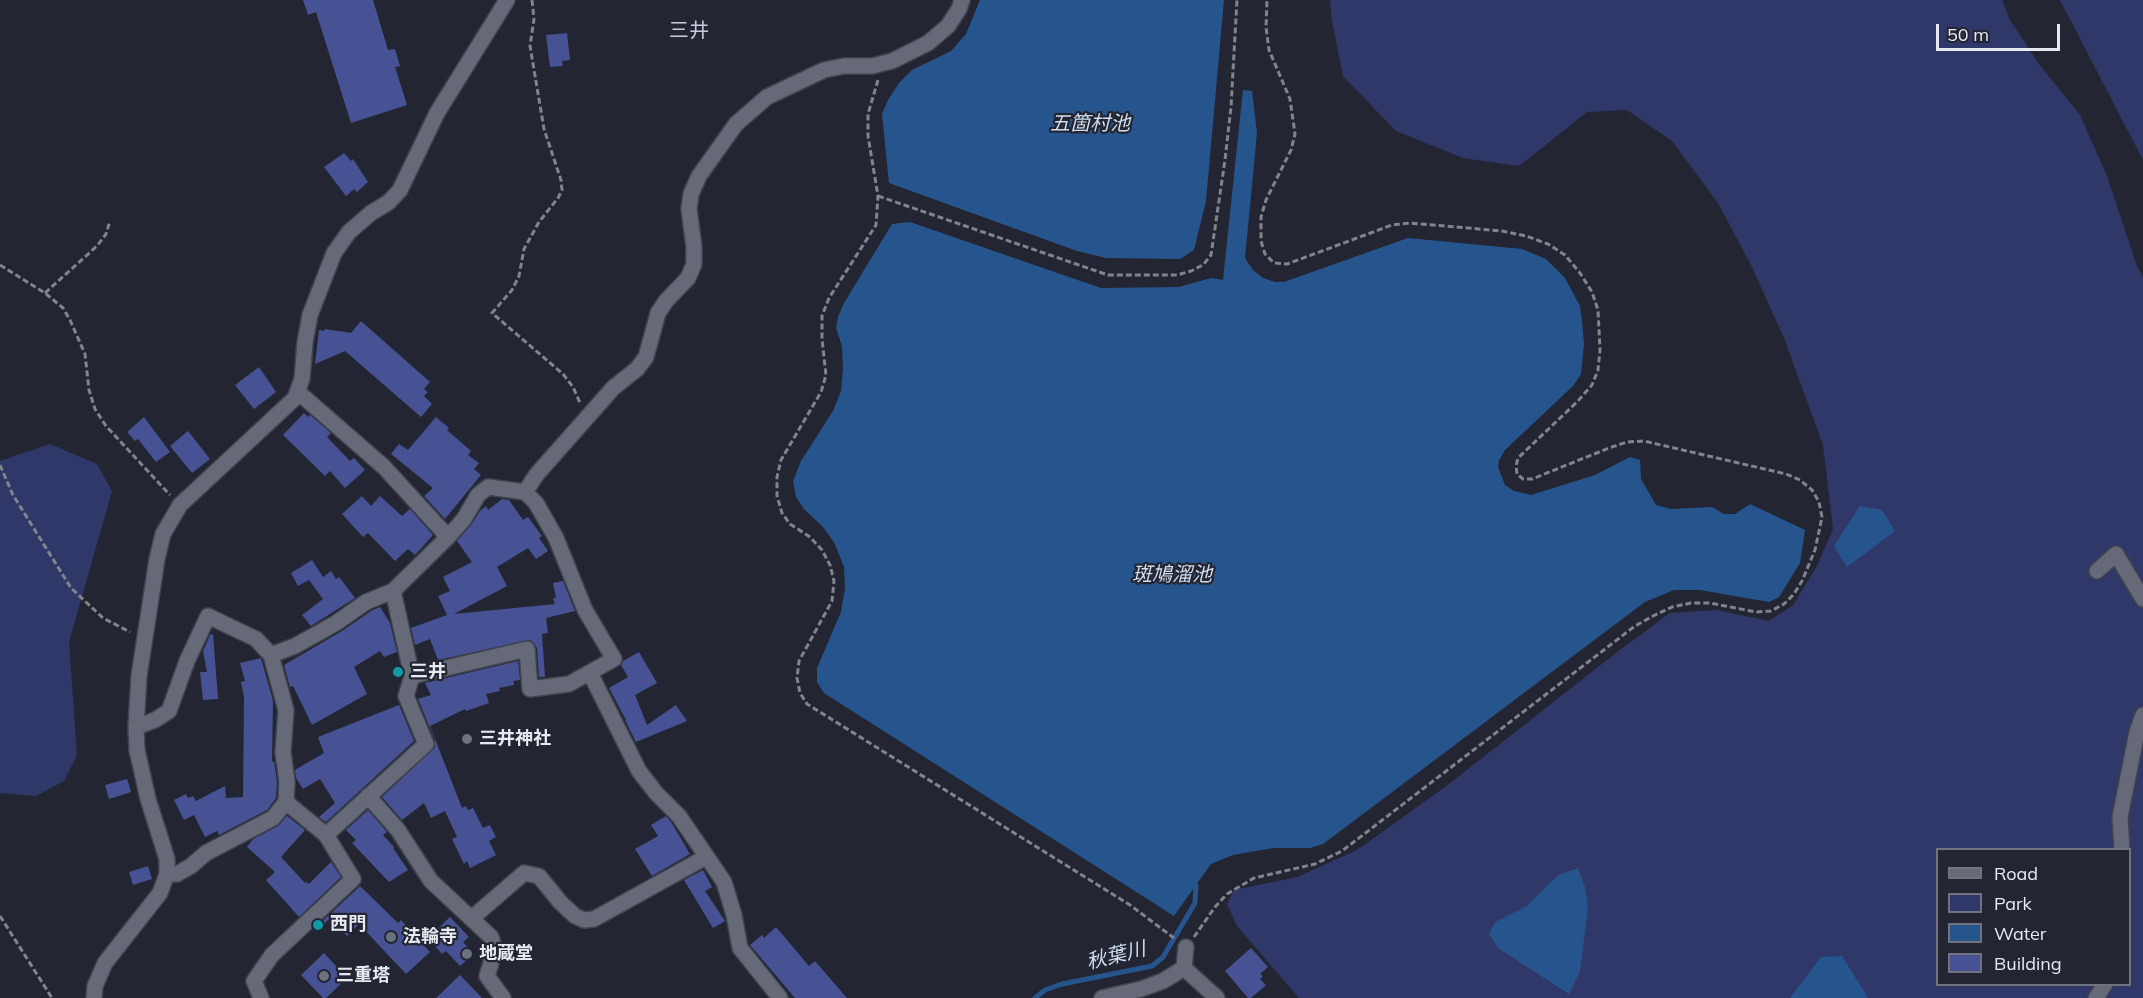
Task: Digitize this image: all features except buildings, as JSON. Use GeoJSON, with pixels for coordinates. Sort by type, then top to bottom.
{"type":"FeatureCollection","features":[{"type":"Feature","properties":{"kind":"street"},"geometry":{"type":"LineString","coordinates":[[94,998],[95,986],[105,963],[159,893],[167,874],[167,859],[137,750],[136,727],[139,676],[163,534],[180,506],[285,409],[298,392],[302,379],[310,315],[334,253],[349,232],[389,202],[400,190],[437,113],[507,0]]}},
{"type":"Feature","properties":{"kind":"street"},"geometry":{"type":"LineString","coordinates":[[525,492],[537,474],[583,422],[614,388],[637,369],[646,357],[658,313],[688,278],[694,264],[689,209],[691,194],[699,176],[736,124],[767,97],[824,70],[844,66],[872,66],[892,61],[928,43],[948,26],[962,0]]}},
{"type":"Feature","properties":{"kind":"street"},"geometry":{"type":"LineString","coordinates":[[298,392],[384,467],[448,537]]}},
{"type":"Feature","properties":{"kind":"street"},"geometry":{"type":"LineString","coordinates":[[271,655],[296,646],[336,623],[366,602],[393,591],[448,537],[464,519],[478,495],[488,487],[525,492],[536,503],[556,538],[585,610],[614,659],[569,684],[530,689],[527,649],[412,676]]}},
{"type":"Feature","properties":{"kind":"street"},"geometry":{"type":"LineString","coordinates":[[2097,572],[2116,554],[2143,598]]}},
{"type":"Feature","properties":{"kind":"street"},"geometry":{"type":"LineString","coordinates":[[326,835],[426,744],[406,696],[412,676],[393,591]]}},
{"type":"Feature","properties":{"kind":"street"},"geometry":{"type":"LineString","coordinates":[[136,727],[155,720],[169,711],[187,661],[208,616],[256,639],[271,655],[286,710],[283,752],[287,782],[286,802],[273,818],[206,853],[177,874],[167,874]]}},
{"type":"Feature","properties":{"kind":"street"},"geometry":{"type":"LineString","coordinates":[[590,673],[639,771],[656,793],[679,816],[724,882],[734,915],[740,948],[780,998]]}},
{"type":"Feature","properties":{"kind":"street"},"geometry":{"type":"LineString","coordinates":[[2122,848],[2120,817],[2137,732],[2143,715]]}},
{"type":"Feature","properties":{"kind":"street"},"geometry":{"type":"LineString","coordinates":[[368,796],[398,830],[431,881],[491,937],[495,950],[487,976],[503,998]]}},
{"type":"Feature","properties":{"kind":"street"},"geometry":{"type":"LineString","coordinates":[[261,998],[255,981],[272,955],[353,879],[326,835],[286,802]]}},
{"type":"Feature","properties":{"kind":"street"},"geometry":{"type":"LineString","coordinates":[[472,918],[524,873],[539,876],[575,916],[584,920],[594,919],[706,857]]}},
{"type":"Feature","properties":{"kind":"street"},"geometry":{"type":"LineString","coordinates":[[1184,968],[1186,947]]}},
{"type":"Feature","properties":{"kind":"street"},"geometry":{"type":"LineString","coordinates":[[1102,998],[1141,990],[1163,981],[1184,968]]}},
{"type":"Feature","properties":{"kind":"street"},"geometry":{"type":"LineString","coordinates":[[1184,968],[1217,998]]}},
{"type":"Feature","properties":{"kind":"path"},"geometry":{"type":"LineString","coordinates":[[532,0],[534,19],[530,46],[544,129],[561,180],[562,190],[539,222],[524,249],[519,276],[512,290],[492,313],[563,374],[573,387],[580,403],[583,422]]}},
{"type":"Feature","properties":{"kind":"path"},"geometry":{"type":"LineString","coordinates":[[878,196],[1108,274],[1177,274],[1203,265],[1211,255],[1225,160],[1231,107],[1237,0]]}},
{"type":"Feature","properties":{"kind":"path"},"geometry":{"type":"LineString","coordinates":[[1186,947],[1227,894],[1254,878],[1315,864],[1342,850],[1635,626],[1672,607],[1691,603],[1710,603],[1756,612],[1771,611],[1784,604],[1802,581],[1815,550],[1822,516],[1819,502],[1812,490],[1800,480],[1786,474],[1644,441],[1627,442],[1609,448],[1532,479],[1523,479],[1517,474],[1518,458],[1578,401],[1592,385],[1598,370],[1600,350],[1598,310],[1592,292],[1565,255],[1548,244],[1502,231],[1410,223],[1392,225],[1287,264],[1274,262],[1265,254],[1261,241],[1261,217],[1266,200],[1291,150],[1295,134],[1290,99],[1269,50],[1266,27],[1267,0]]}},
{"type":"Feature","properties":{"kind":"path"},"geometry":{"type":"LineString","coordinates":[[892,61],[878,80],[868,114],[868,136],[878,196],[876,225],[829,298],[822,316],[826,375],[821,392],[781,460],[777,477],[777,496],[782,513],[790,524],[810,537],[822,550],[830,565],[834,581],[832,601],[799,661],[797,678],[800,693],[807,704],[1130,905],[1168,933]]}},
{"type":"Feature","properties":{"kind":"path"},"geometry":{"type":"LineString","coordinates":[[45,293],[97,246],[106,234],[110,221]]}},
{"type":"Feature","properties":{"kind":"path"},"geometry":{"type":"LineString","coordinates":[[0,266],[45,293],[63,308],[85,354],[89,390],[95,409],[106,426],[180,506]]}},
{"type":"Feature","properties":{"kind":"path"},"geometry":{"type":"LineString","coordinates":[[0,465],[13,495],[70,588],[103,618],[145,639]]}},
{"type":"Feature","properties":{"kind":"path"},"geometry":{"type":"LineString","coordinates":[[0,916],[52,998]]}},
{"type":"Feature","properties":{"kind":"green space"},"geometry":{"type":"Polygon","coordinates":[[[1330,0],[2002,0],[2010,20],[2039,64],[2080,115],[2107,176],[2137,266],[2143,277],[2143,998],[1299,998],[1237,926],[1227,904],[1234,890],[1297,877],[1357,850],[1449,784],[1670,613],[1716,610],[1769,621],[1793,605],[1817,566],[1833,529],[1823,445],[1784,338],[1751,265],[1718,203],[1672,141],[1627,110],[1587,112],[1519,166],[1463,158],[1396,131],[1343,76],[1330,0]]]}},
{"type":"Feature","properties":{"kind":"green space"},"geometry":{"type":"Polygon","coordinates":[[[2060,0],[2143,0],[2143,160],[2060,0]]]}},
{"type":"Feature","properties":{"kind":"green space"},"geometry":{"type":"Polygon","coordinates":[[[50,444],[97,464],[112,491],[69,642],[77,755],[64,781],[36,796],[0,793],[0,461],[50,444]]]}},
{"type":"Feature","properties":{"kind":"water","name":"五箇村池"},"geometry":{"type":"Polygon","coordinates":[[[980,0],[1224,0],[1206,201],[1194,250],[1180,259],[1106,258],[1077,251],[889,183],[882,114],[888,100],[899,83],[912,70],[951,51],[966,34],[980,0]]]}},
{"type":"Feature","properties":{"kind":"water","name":"斑鳩溜池"},"geometry":{"type":"Polygon","coordinates":[[[1243,90],[1252,91],[1257,133],[1245,258],[1253,270],[1263,278],[1284,282],[1408,238],[1522,249],[1546,259],[1565,278],[1580,306],[1584,344],[1581,374],[1573,386],[1505,450],[1498,467],[1505,485],[1514,491],[1531,495],[1595,475],[1630,457],[1640,460],[1641,479],[1656,505],[1671,509],[1712,507],[1724,514],[1735,514],[1750,504],[1805,530],[1800,563],[1779,597],[1769,602],[1700,590],[1674,590],[1645,602],[1323,844],[1310,848],[1273,848],[1233,855],[1211,864],[1174,916],[824,693],[817,682],[817,668],[841,612],[845,588],[844,567],[835,544],[796,497],[793,481],[801,461],[833,411],[841,391],[843,369],[842,346],[836,328],[838,317],[844,303],[892,224],[910,222],[1101,288],[1179,287],[1211,278],[1223,280],[1243,90]]]}},
{"type":"Feature","properties":{"kind":"water"},"geometry":{"type":"Polygon","coordinates":[[[1860,506],[1882,510],[1895,531],[1847,567],[1834,546],[1860,506]]]}},
{"type":"Feature","properties":{"kind":"water"},"geometry":{"type":"Polygon","coordinates":[[[1578,868],[1585,887],[1588,907],[1580,971],[1569,994],[1498,948],[1489,934],[1495,922],[1527,906],[1557,876],[1578,868]]]}},
{"type":"Feature","properties":{"kind":"water"},"geometry":{"type":"Polygon","coordinates":[[[1842,956],[1868,998],[1790,998],[1821,957],[1842,956]]]}},
{"type":"Feature","properties":{"kind":"waterway","name":"秋葉川"},"geometry":{"type":"LineString","coordinates":[[1035,998],[1045,990],[1062,984],[1152,966],[1163,957],[1195,903],[1196,885]]}},
{"type":"Feature","properties":{"kind":"place","name":"三井"},"geometry":{"type":"Point","coordinates":[398,672]}},
{"type":"Feature","properties":{"kind":"place","name":"三井神社"},"geometry":{"type":"Point","coordinates":[467,739]}},
{"type":"Feature","properties":{"kind":"place","name":"西門"},"geometry":{"type":"Point","coordinates":[318,925]}},
{"type":"Feature","properties":{"kind":"place","name":"法輪寺"},"geometry":{"type":"Point","coordinates":[391,937]}},
{"type":"Feature","properties":{"kind":"place","name":"地蔵堂"},"geometry":{"type":"Point","coordinates":[467,954]}},
{"type":"Feature","properties":{"kind":"place","name":"三重塔"},"geometry":{"type":"Point","coordinates":[324,976]}},
{"type":"Feature","properties":{"kind":"district","name":"三井"},"geometry":{"type":"Point","coordinates":[689,31]}}]}
